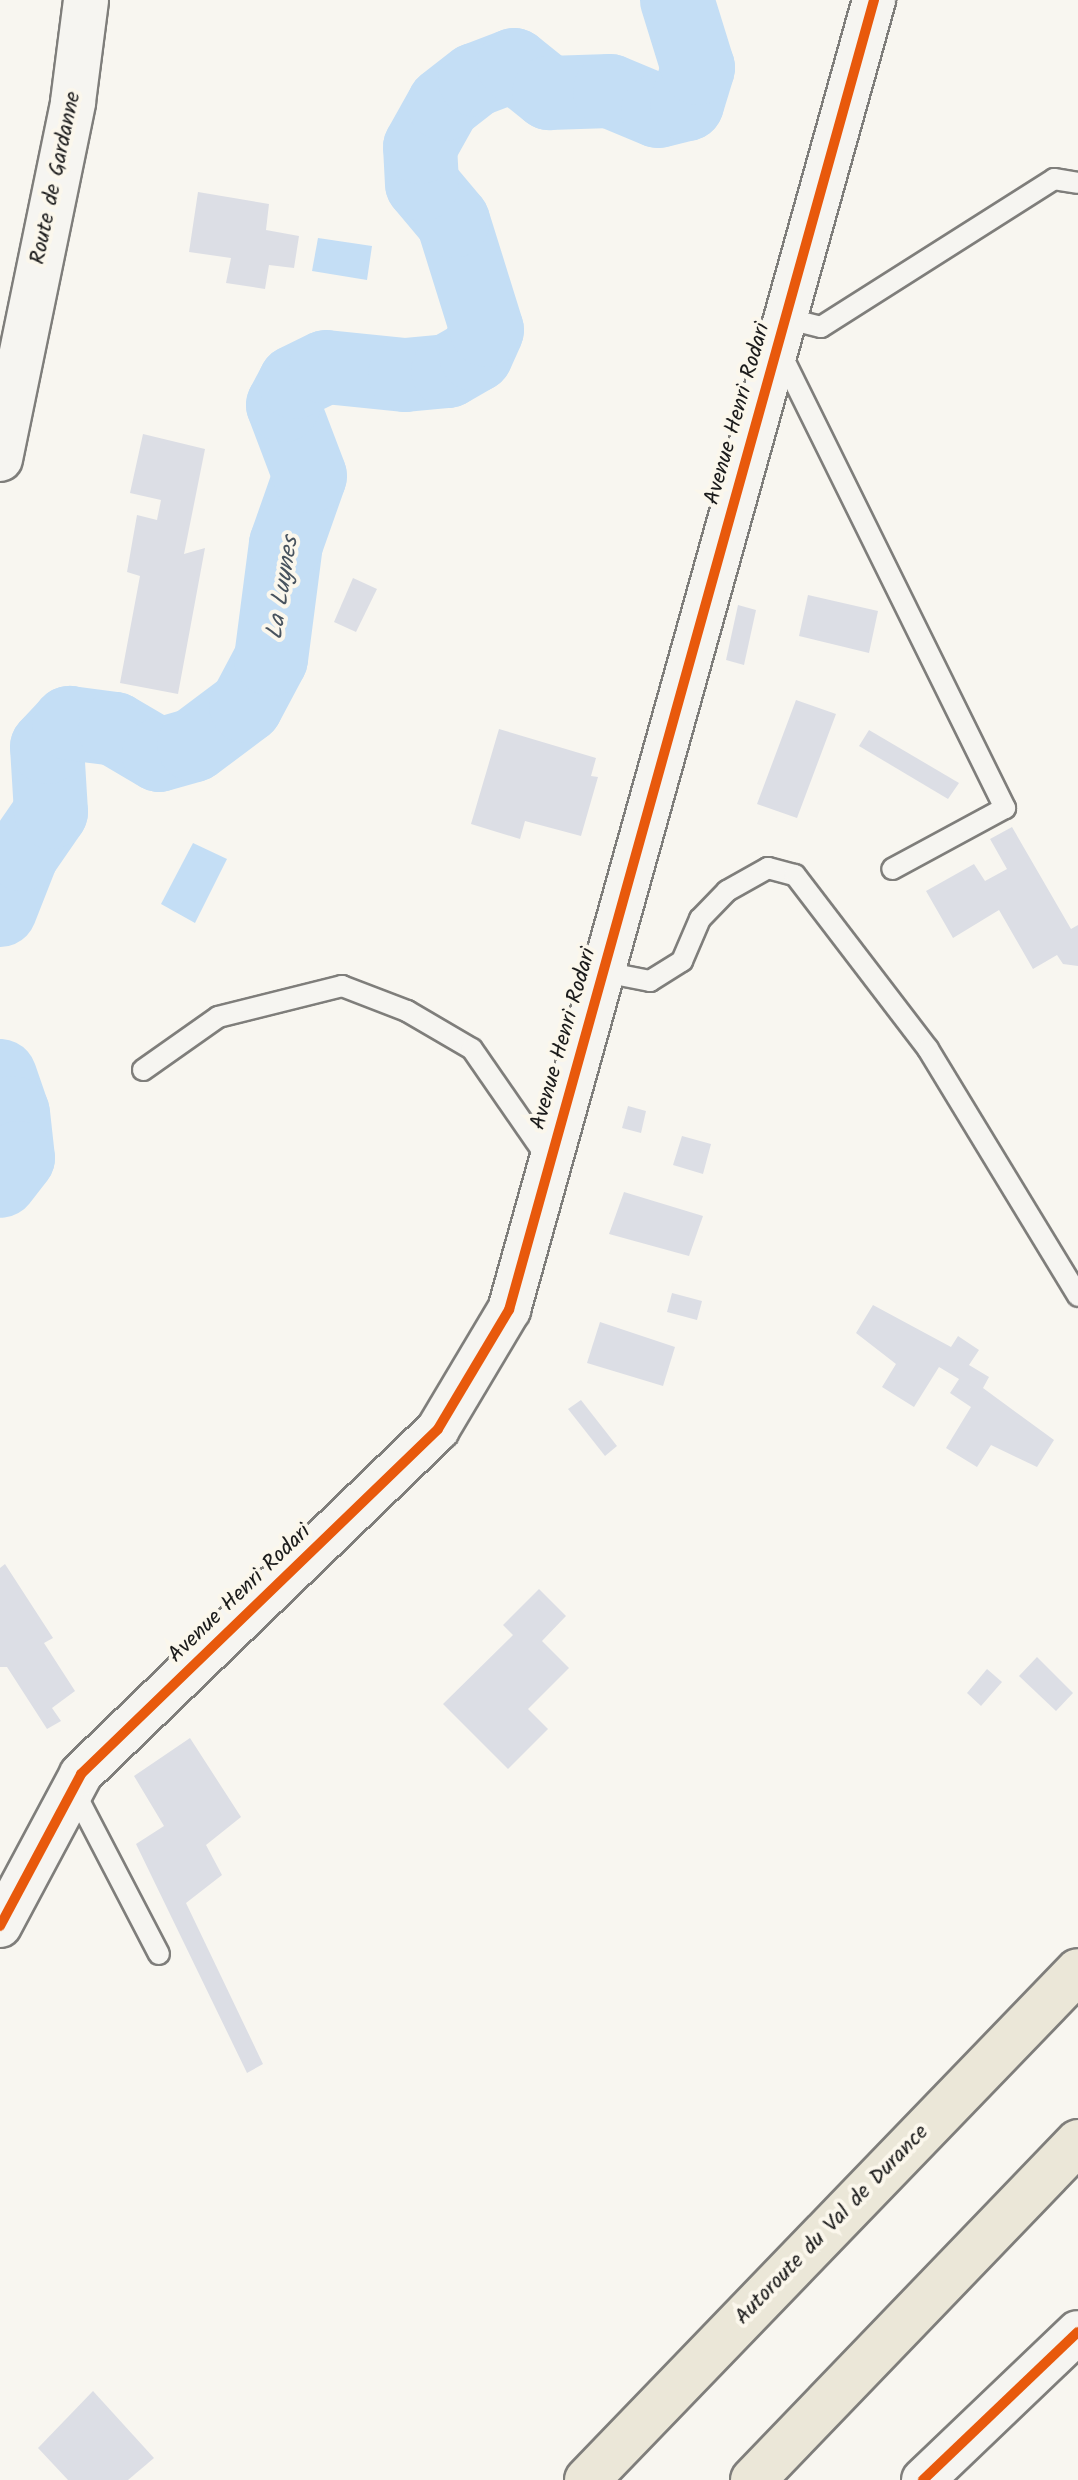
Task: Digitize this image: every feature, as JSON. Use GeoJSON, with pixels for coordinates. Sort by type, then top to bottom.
{"type":"FeatureCollection","features":[{"type":"Feature","properties":{"kind":"highway","name":"Autoroute du Val de Durance"},"geometry":{"type":"LineString","coordinates":[[587,2480],[1078,1971]]}},
{"type":"Feature","properties":{"kind":"highway"},"geometry":{"type":"LineString","coordinates":[[753,2480],[1078,2142]]}},
{"type":"Feature","properties":{"kind":"main road","name":"Route de Gardanne"},"geometry":{"type":"LineString","coordinates":[[19,355],[69,0]]}},
{"type":"Feature","properties":{"kind":"main road","name":"Route de Gardanne"},"geometry":{"type":"LineString","coordinates":[[0,459],[73,102],[86,0]]}},
{"type":"Feature","properties":{"kind":"street","name":"Avenue Henri Rodari"},"geometry":{"type":"LineString","coordinates":[[0,1926],[81,1774],[438,1429],[509,1310],[874,0]]}},
{"type":"Feature","properties":{"kind":"street"},"geometry":{"type":"LineString","coordinates":[[923,2480],[1078,2332]]}},
{"type":"Feature","properties":{"kind":"lane"},"geometry":{"type":"LineString","coordinates":[[892,869],[1005,808],[782,332],[821,327],[1054,179],[1078,183]]}},
{"type":"Feature","properties":{"kind":"lane"},"geometry":{"type":"LineString","coordinates":[[604,972],[650,981],[682,961],[700,919],[727,891],[768,868],[795,875],[928,1049],[1078,1296]]}},
{"type":"Feature","properties":{"kind":"lane"},"geometry":{"type":"LineString","coordinates":[[143,1070],[218,1017],[342,986],[407,1011],[472,1049],[551,1163]]}},
{"type":"Feature","properties":{"kind":"lane"},"geometry":{"type":"LineString","coordinates":[[73,1789],[159,1954]]}},
{"type":"Feature","properties":{"kind":"water"},"geometry":{"type":"Polygon","coordinates":[[[318,238],[372,246],[367,280],[312,271],[318,238]]]}},
{"type":"Feature","properties":{"kind":"water"},"geometry":{"type":"Polygon","coordinates":[[[193,843],[227,859],[195,923],[161,904],[193,843]]]}},
{"type":"Feature","properties":{"kind":"building"},"geometry":{"type":"Polygon","coordinates":[[[198,192],[269,204],[266,230],[299,236],[294,268],[269,265],[265,289],[226,283],[231,258],[189,252],[198,192]]]}},
{"type":"Feature","properties":{"kind":"building"},"geometry":{"type":"Polygon","coordinates":[[[143,434],[205,449],[184,554],[205,548],[178,694],[120,683],[140,576],[127,572],[137,515],[157,520],[161,500],[130,493],[143,434]]]}},
{"type":"Feature","properties":{"kind":"building"},"geometry":{"type":"Polygon","coordinates":[[[353,578],[377,589],[356,632],[334,622],[353,578]]]}},
{"type":"Feature","properties":{"kind":"building"},"geometry":{"type":"Polygon","coordinates":[[[808,595],[878,611],[869,653],[799,636],[808,595]]]}},
{"type":"Feature","properties":{"kind":"building"},"geometry":{"type":"Polygon","coordinates":[[[738,605],[756,610],[744,665],[726,660],[738,605]]]}},
{"type":"Feature","properties":{"kind":"building"},"geometry":{"type":"Polygon","coordinates":[[[796,700],[836,714],[797,818],[757,804],[796,700]]]}},
{"type":"Feature","properties":{"kind":"building"},"geometry":{"type":"Polygon","coordinates":[[[499,729],[596,758],[591,776],[598,777],[581,836],[525,821],[520,839],[471,824],[499,729]]]}},
{"type":"Feature","properties":{"kind":"building"},"geometry":{"type":"Polygon","coordinates":[[[869,730],[959,783],[948,799],[859,746],[869,730]]]}},
{"type":"Feature","properties":{"kind":"building"},"geometry":{"type":"Polygon","coordinates":[[[1012,827],[1071,929],[1078,925],[1078,966],[1063,964],[1057,955],[1033,969],[999,910],[953,938],[926,891],[974,864],[985,881],[1007,869],[990,839],[1012,827]]]}},
{"type":"Feature","properties":{"kind":"building"},"geometry":{"type":"Polygon","coordinates":[[[628,1106],[646,1111],[641,1133],[622,1128],[628,1106]]]}},
{"type":"Feature","properties":{"kind":"building"},"geometry":{"type":"Polygon","coordinates":[[[682,1136],[711,1144],[703,1174],[673,1165],[682,1136]]]}},
{"type":"Feature","properties":{"kind":"building"},"geometry":{"type":"Polygon","coordinates":[[[624,1192],[703,1216],[689,1256],[609,1234],[624,1192]]]}},
{"type":"Feature","properties":{"kind":"building"},"geometry":{"type":"Polygon","coordinates":[[[672,1293],[702,1301],[697,1320],[667,1312],[672,1293]]]}},
{"type":"Feature","properties":{"kind":"building"},"geometry":{"type":"Polygon","coordinates":[[[873,1305],[951,1347],[958,1336],[979,1350],[969,1365],[989,1377],[983,1388],[1054,1440],[1037,1467],[991,1445],[977,1467],[946,1448],[971,1407],[950,1393],[959,1379],[939,1367],[914,1407],[882,1387],[896,1364],[856,1333],[873,1305]]]}},
{"type":"Feature","properties":{"kind":"building"},"geometry":{"type":"Polygon","coordinates":[[[600,1322],[675,1347],[663,1386],[587,1363],[600,1322]]]}},
{"type":"Feature","properties":{"kind":"building"},"geometry":{"type":"Polygon","coordinates":[[[581,1400],[617,1446],[605,1456],[568,1409],[581,1400]]]}},
{"type":"Feature","properties":{"kind":"building"},"geometry":{"type":"Polygon","coordinates":[[[5,1564],[53,1638],[44,1643],[75,1691],[52,1708],[61,1721],[47,1729],[7,1667],[0,1667],[0,1568],[5,1564]]]}},
{"type":"Feature","properties":{"kind":"building"},"geometry":{"type":"Polygon","coordinates":[[[539,1589],[566,1616],[542,1641],[569,1668],[528,1709],[548,1729],[508,1769],[443,1704],[513,1635],[503,1625],[539,1589]]]}},
{"type":"Feature","properties":{"kind":"building"},"geometry":{"type":"Polygon","coordinates":[[[1037,1657],[1073,1693],[1056,1711],[1019,1676],[1037,1657]]]}},
{"type":"Feature","properties":{"kind":"building"},"geometry":{"type":"Polygon","coordinates":[[[987,1669],[1002,1682],[981,1706],[967,1693],[987,1669]]]}},
{"type":"Feature","properties":{"kind":"building"},"geometry":{"type":"Polygon","coordinates":[[[190,1738],[241,1817],[206,1845],[222,1875],[186,1903],[263,2064],[247,2073],[136,1844],[164,1826],[134,1776],[190,1738]]]}},
{"type":"Feature","properties":{"kind":"building"},"geometry":{"type":"Polygon","coordinates":[[[93,2391],[154,2458],[128,2480],[68,2480],[38,2448],[93,2391]]]}},
{"type":"Feature","properties":{"kind":"waterway","name":"La Luynes"},"geometry":{"type":"LineString","coordinates":[[0,910],[22,854],[51,812],[47,747],[69,723],[115,729],[159,755],[194,745],[246,706],[271,659],[286,544],[310,476],[283,405],[295,382],[326,367],[405,375],[448,371],[476,355],[487,330],[453,221],[422,184],[420,147],[444,104],[475,80],[514,65],[549,93],[610,91],[658,111],[687,104],[698,68],[677,0]]}},
{"type":"Feature","properties":{"kind":"waterway","name":"La Luynes"},"geometry":{"type":"LineString","coordinates":[[0,1076],[13,1113],[18,1158],[0,1181]]}},
{"type":"Feature","properties":{"kind":"cycle path"},"geometry":{"type":"LineString","coordinates":[[0,1926],[81,1774],[438,1429],[509,1310],[874,0]]}},
{"type":"Feature","properties":{"kind":"cycle path"},"geometry":{"type":"LineString","coordinates":[[923,2480],[1078,2332]]}}]}
